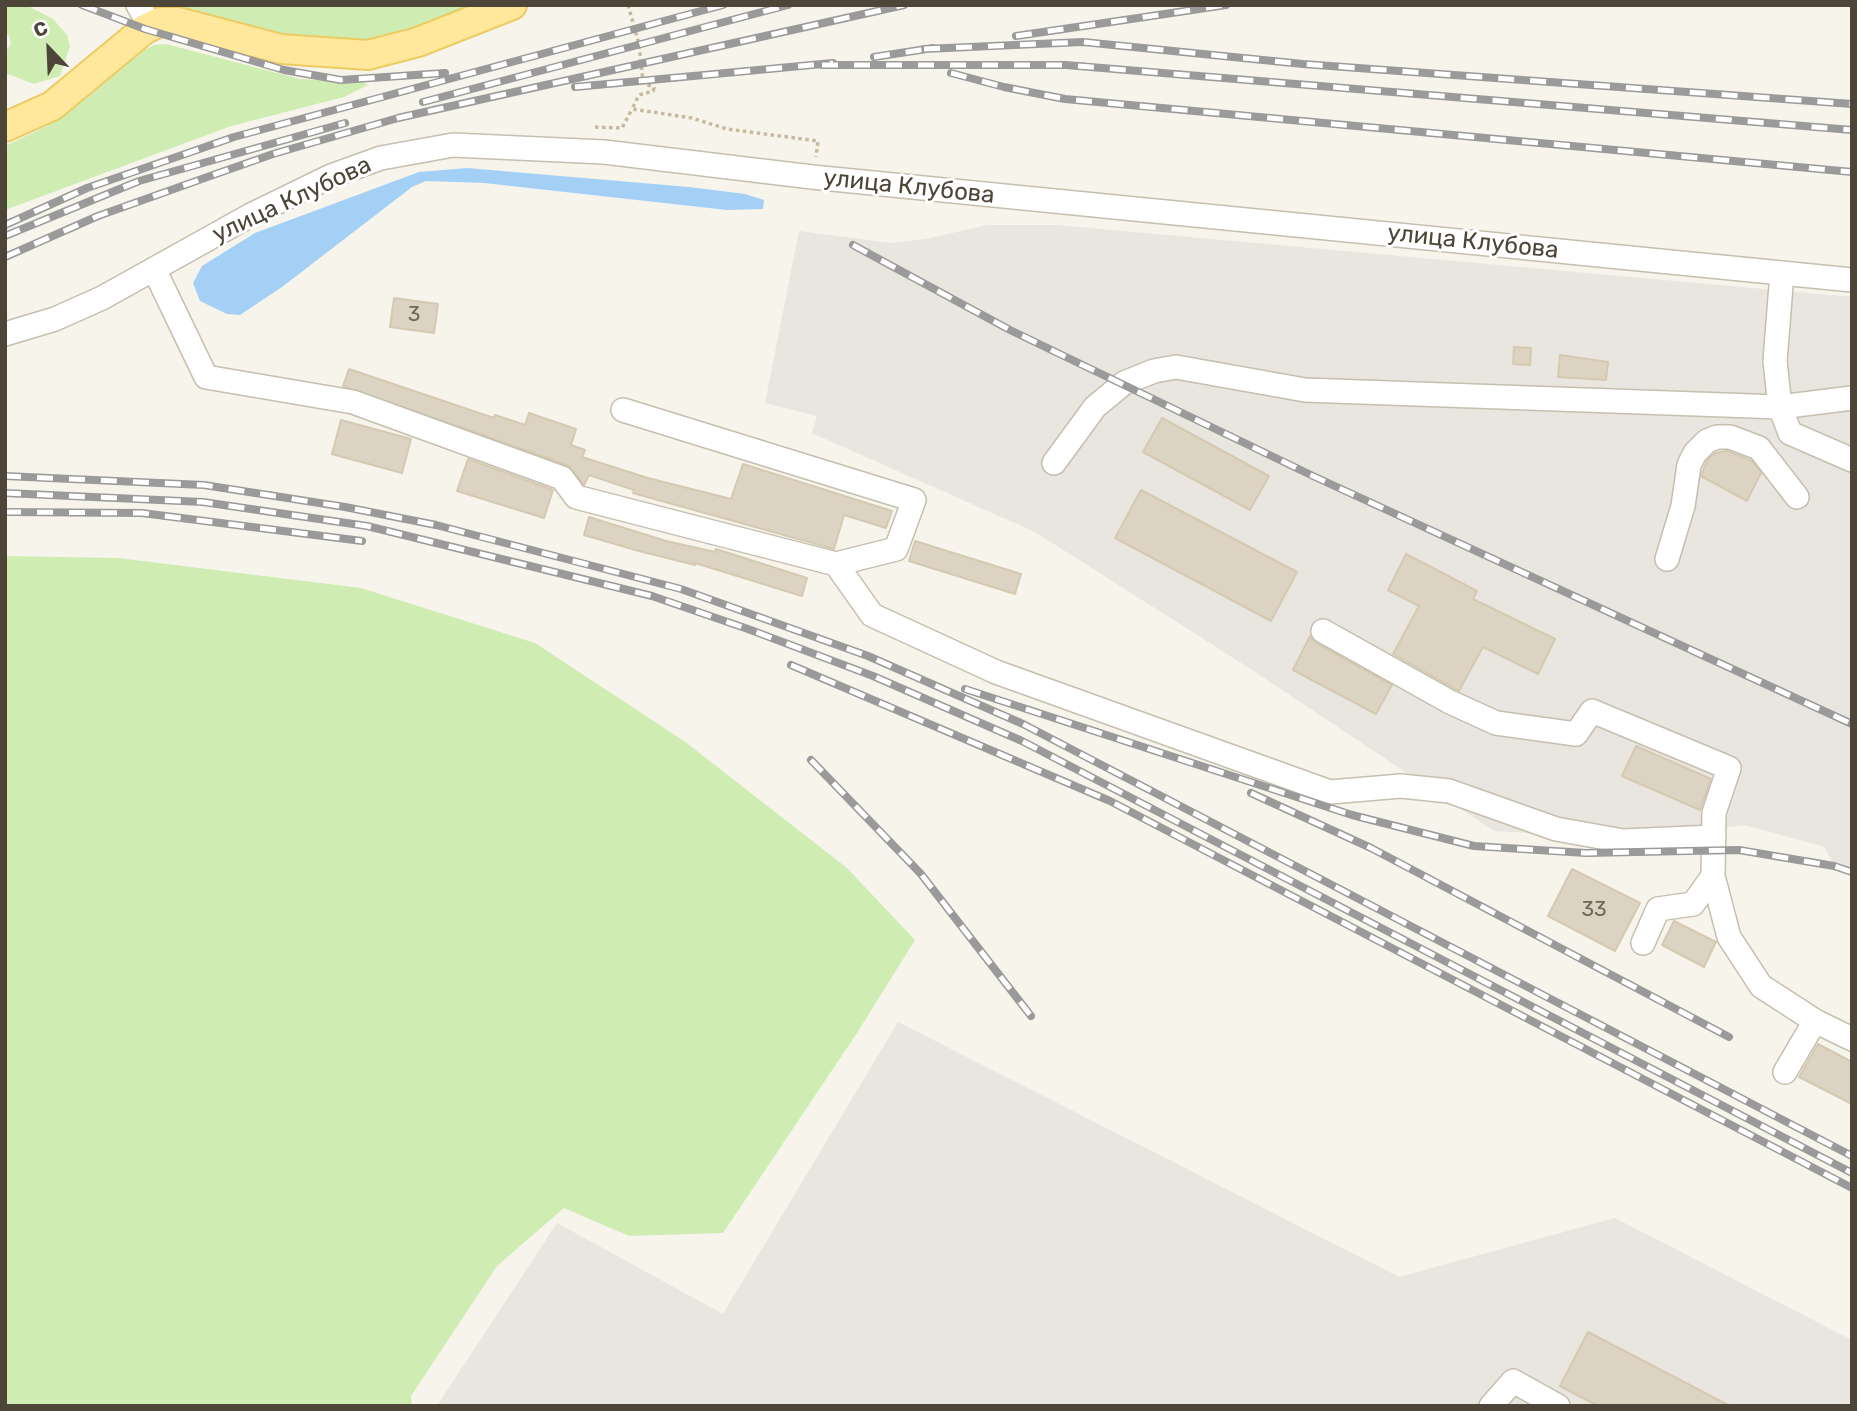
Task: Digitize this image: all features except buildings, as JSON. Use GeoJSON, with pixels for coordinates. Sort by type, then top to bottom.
{"type":"FeatureCollection","features":[{"type":"Feature","properties":{"kind":"main road"},"geometry":{"type":"LineString","coordinates":[[5,127],[41,112],[66,96],[144,15],[281,49],[368,55],[418,43],[512,5]]}},
{"type":"Feature","properties":{"kind":"street","name":"улица Клубова"},"geometry":{"type":"LineString","coordinates":[[5,334],[55,319],[102,298],[251,215],[331,176],[381,158],[419,149],[489,145],[604,152],[821,178],[1852,280]]}},
{"type":"Feature","properties":{"kind":"street"},"geometry":{"type":"LineString","coordinates":[[154,269],[206,377],[352,402],[562,478],[576,497],[836,564],[896,550],[914,500],[623,410]]}},
{"type":"Feature","properties":{"kind":"street"},"geometry":{"type":"LineString","coordinates":[[1782,273],[1775,361],[1780,407],[1790,433],[1852,460]]}},
{"type":"Feature","properties":{"kind":"street"},"geometry":{"type":"LineString","coordinates":[[1054,463],[1095,407],[1125,383],[1154,371],[1177,367],[1305,390],[1780,407],[1852,398]]}},
{"type":"Feature","properties":{"kind":"street"},"geometry":{"type":"LineString","coordinates":[[1759,448],[1790,433]]}},
{"type":"Feature","properties":{"kind":"street"},"geometry":{"type":"LineString","coordinates":[[1667,559],[1695,453],[1717,437],[1730,437],[1759,448],[1797,497]]}},
{"type":"Feature","properties":{"kind":"street"},"geometry":{"type":"LineString","coordinates":[[836,564],[872,615],[984,666],[1330,792],[1401,786],[1449,791],[1556,829],[1623,841],[1714,837]]}},
{"type":"Feature","properties":{"kind":"street"},"geometry":{"type":"LineString","coordinates":[[1323,631],[1450,702],[1496,723],[1576,734],[1592,711],[1729,768],[1714,813],[1713,876],[1729,937],[1761,986],[1815,1021],[1852,1040]]}},
{"type":"Feature","properties":{"kind":"street"},"geometry":{"type":"LineString","coordinates":[[1643,943],[1658,909],[1693,904],[1713,876]]}},
{"type":"Feature","properties":{"kind":"street"},"geometry":{"type":"LineString","coordinates":[[1785,1072],[1815,1021]]}},
{"type":"Feature","properties":{"kind":"street"},"geometry":{"type":"LineString","coordinates":[[1491,1406],[1513,1381],[1558,1406]]}},
{"type":"Feature","properties":{"kind":"path"},"geometry":{"type":"LineString","coordinates":[[595,127],[622,128],[639,95],[653,91],[654,88],[643,82],[639,44],[628,5]]}},
{"type":"Feature","properties":{"kind":"path"},"geometry":{"type":"LineString","coordinates":[[632,109],[692,118],[727,129],[818,141],[815,162]]}},
{"type":"Feature","properties":{"kind":"shaded area"},"geometry":{"type":"Polygon","coordinates":[[[987,225],[1056,225],[1852,297],[1852,874],[1834,866],[1825,847],[1744,825],[1639,839],[1494,831],[1246,666],[1035,532],[812,433],[817,416],[765,403],[799,231],[890,243],[926,239],[987,225]]]}},
{"type":"Feature","properties":{"kind":"shaded area"},"geometry":{"type":"Polygon","coordinates":[[[898,1022],[1399,1277],[1615,1218],[1852,1340],[1852,1406],[437,1406],[557,1223],[723,1314],[898,1022]]]}},
{"type":"Feature","properties":{"kind":"green space"},"geometry":{"type":"Polygon","coordinates":[[[5,5],[26,5],[53,19],[67,35],[70,46],[60,76],[34,84],[5,73],[5,52],[11,44],[9,35],[5,33],[5,5]]]}},
{"type":"Feature","properties":{"kind":"green space"},"geometry":{"type":"Polygon","coordinates":[[[147,5],[474,5],[408,33],[373,42],[304,41],[150,12],[147,5]]]}},
{"type":"Feature","properties":{"kind":"green space"},"geometry":{"type":"Polygon","coordinates":[[[166,44],[300,79],[363,82],[368,85],[344,97],[231,126],[5,210],[5,146],[65,114],[132,57],[154,45],[166,44]]]}},
{"type":"Feature","properties":{"kind":"green space"},"geometry":{"type":"Polygon","coordinates":[[[5,556],[118,558],[361,588],[535,643],[684,741],[847,868],[915,940],[857,1033],[723,1233],[629,1236],[564,1208],[497,1266],[411,1396],[412,1406],[5,1406],[5,556]]]}},
{"type":"Feature","properties":{"kind":"water"},"geometry":{"type":"Polygon","coordinates":[[[467,168],[745,194],[764,200],[763,209],[727,210],[484,183],[426,181],[412,187],[282,287],[240,315],[227,314],[200,301],[193,283],[202,266],[255,233],[419,172],[467,168]]]}},
{"type":"Feature","properties":{"kind":"railway"},"geometry":{"type":"LineString","coordinates":[[82,5],[145,29],[284,70],[341,80],[445,73]]}},
{"type":"Feature","properties":{"kind":"railway"},"geometry":{"type":"LineString","coordinates":[[5,225],[87,188],[234,137],[723,5]]}},
{"type":"Feature","properties":{"kind":"railway"},"geometry":{"type":"LineString","coordinates":[[423,102],[788,5]]}},
{"type":"Feature","properties":{"kind":"railway"},"geometry":{"type":"LineString","coordinates":[[5,257],[98,216],[213,175],[273,154],[398,118],[904,5]]}},
{"type":"Feature","properties":{"kind":"railway"},"geometry":{"type":"LineString","coordinates":[[1016,36],[1226,5]]}},
{"type":"Feature","properties":{"kind":"railway"},"geometry":{"type":"LineString","coordinates":[[924,49],[1083,42],[1303,64],[1852,104]]}},
{"type":"Feature","properties":{"kind":"railway"},"geometry":{"type":"LineString","coordinates":[[874,57],[933,48]]}},
{"type":"Feature","properties":{"kind":"railway"},"geometry":{"type":"LineString","coordinates":[[575,87],[833,63]]}},
{"type":"Feature","properties":{"kind":"railway"},"geometry":{"type":"LineString","coordinates":[[822,65],[1066,65],[1852,130]]}},
{"type":"Feature","properties":{"kind":"railway"},"geometry":{"type":"LineString","coordinates":[[951,73],[1065,99],[1852,172]]}},
{"type":"Feature","properties":{"kind":"railway"},"geometry":{"type":"LineString","coordinates":[[5,236],[139,181],[345,123]]}},
{"type":"Feature","properties":{"kind":"railway"},"geometry":{"type":"LineString","coordinates":[[853,245],[1010,330],[1313,476],[1852,724]]}},
{"type":"Feature","properties":{"kind":"railway"},"geometry":{"type":"LineString","coordinates":[[5,476],[204,485],[345,507],[436,525],[681,589],[868,656],[1023,724],[1852,1156]]}},
{"type":"Feature","properties":{"kind":"railway"},"geometry":{"type":"LineString","coordinates":[[5,493],[203,502],[367,526],[652,596],[748,629],[873,676],[1022,741],[1852,1173]]}},
{"type":"Feature","properties":{"kind":"railway"},"geometry":{"type":"LineString","coordinates":[[5,512],[142,513],[362,541]]}},
{"type":"Feature","properties":{"kind":"railway"},"geometry":{"type":"LineString","coordinates":[[791,665],[1110,801],[1852,1188]]}},
{"type":"Feature","properties":{"kind":"railway"},"geometry":{"type":"LineString","coordinates":[[965,689],[1352,815],[1474,846],[1586,853],[1739,850],[1834,866],[1852,872]]}},
{"type":"Feature","properties":{"kind":"railway"},"geometry":{"type":"LineString","coordinates":[[811,760],[921,874],[1031,1016]]}},
{"type":"Feature","properties":{"kind":"railway"},"geometry":{"type":"LineString","coordinates":[[1251,793],[1371,848],[1729,1037]]}}]}
